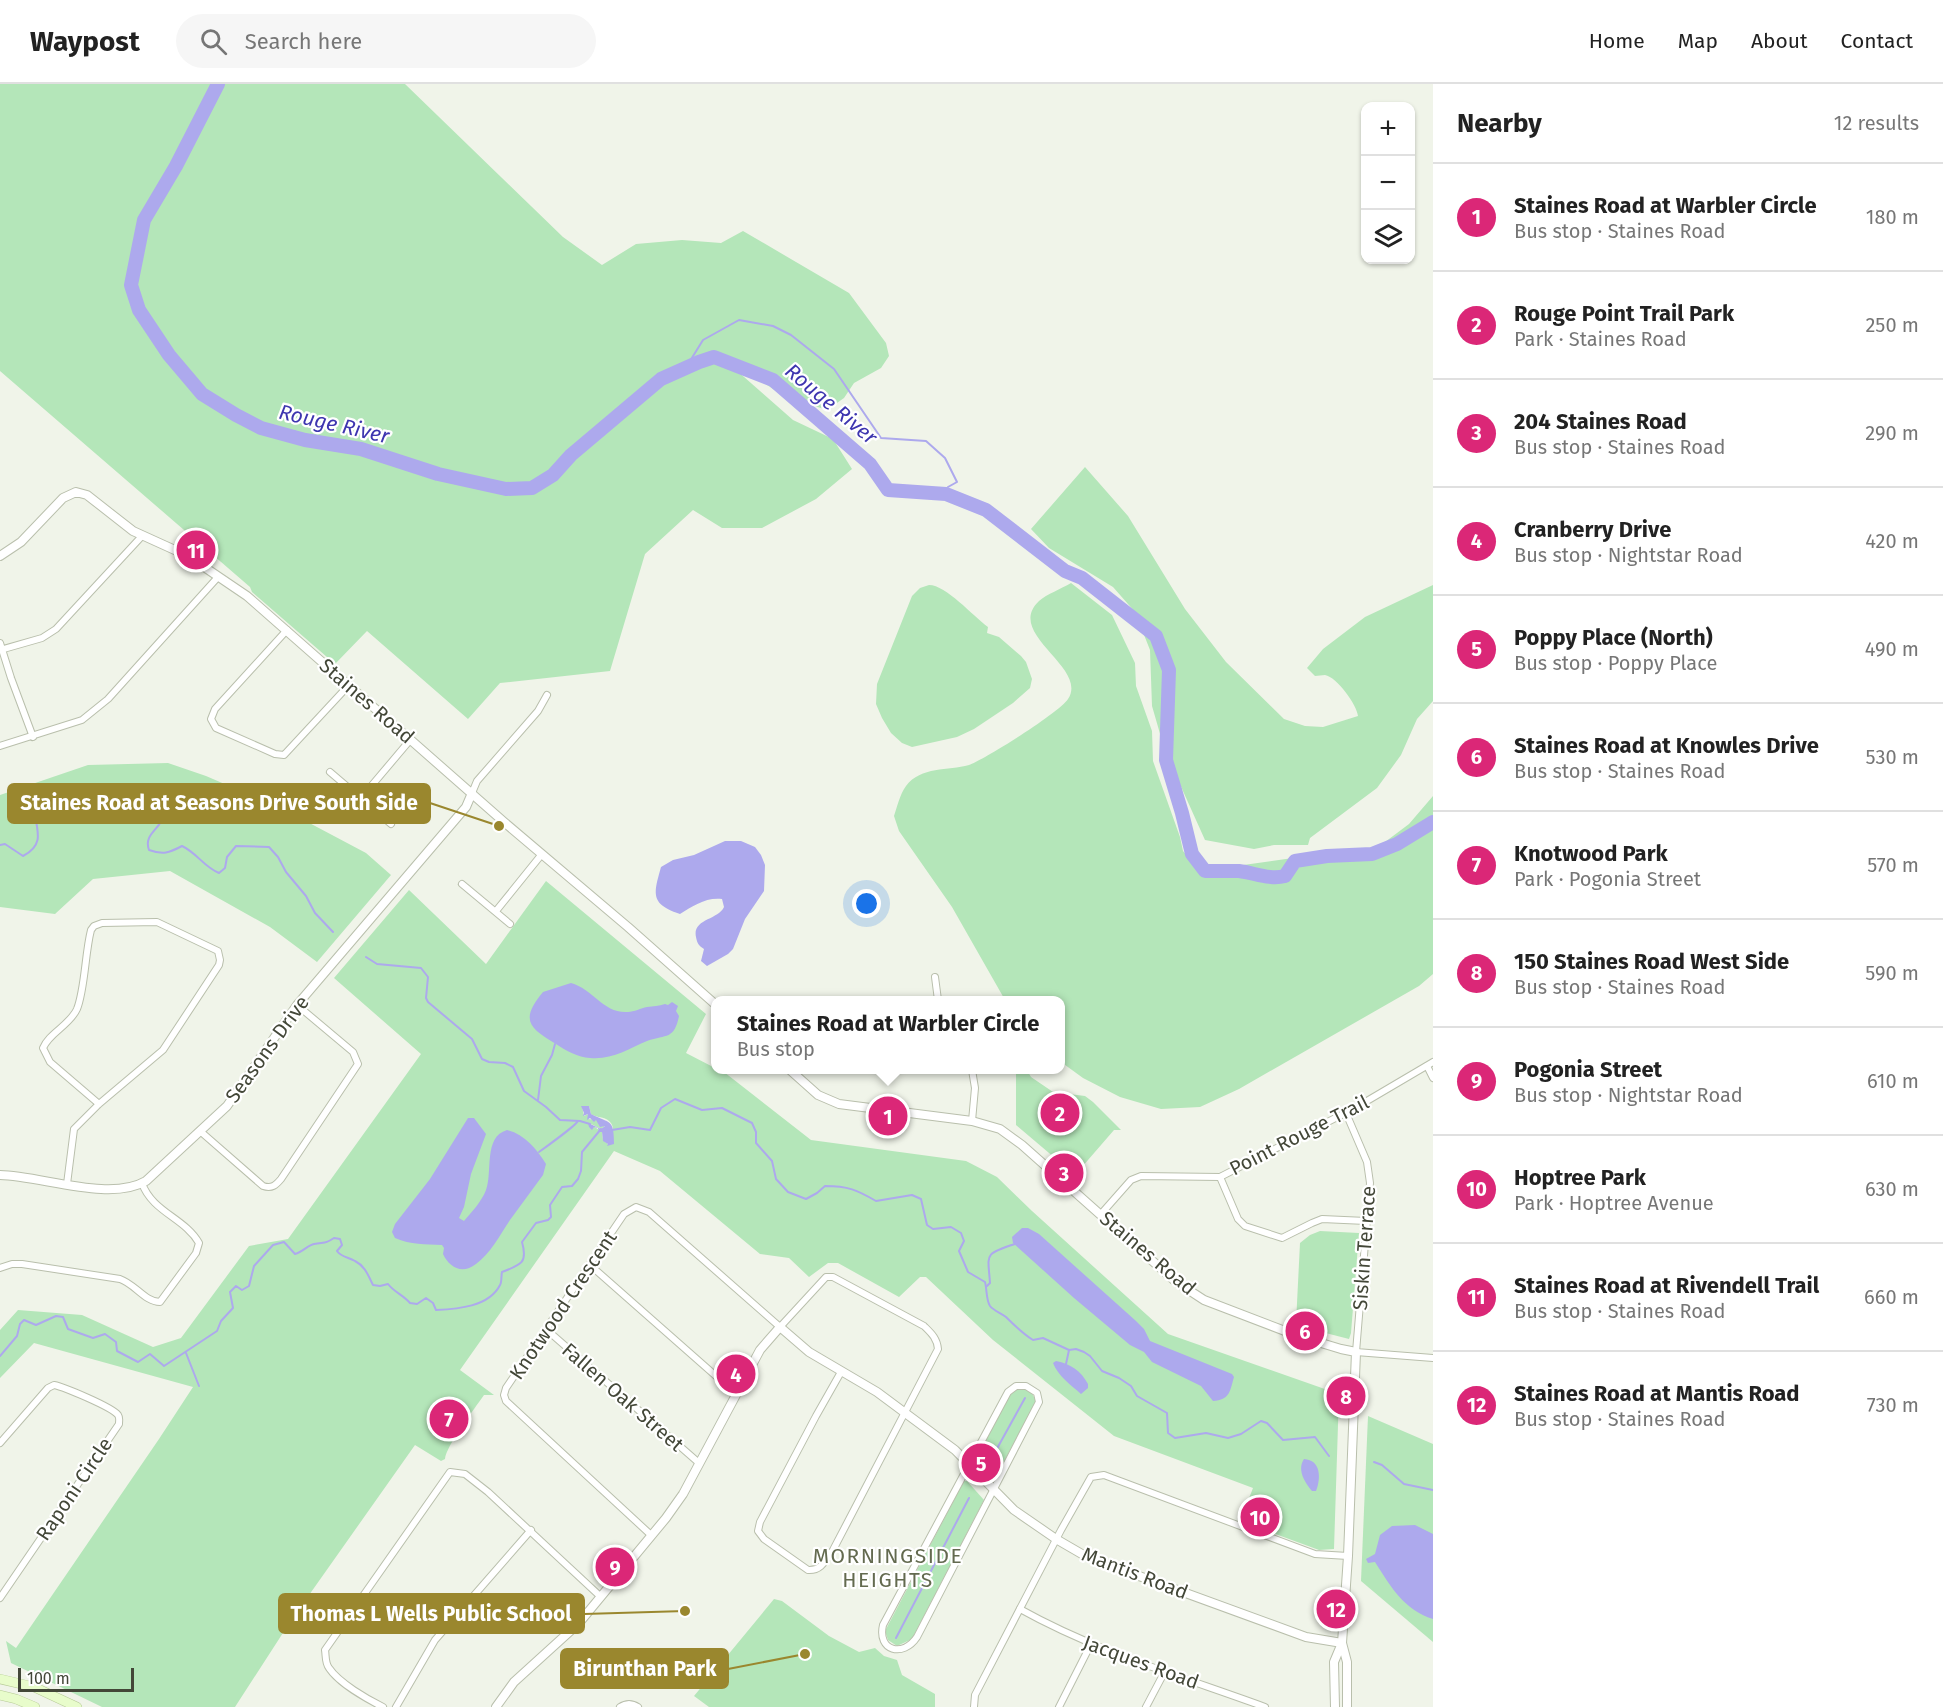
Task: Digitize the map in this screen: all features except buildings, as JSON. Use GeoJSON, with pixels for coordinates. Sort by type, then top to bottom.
{"type":"FeatureCollection","features":[{"type":"Feature","properties":{"kind":"main road"},"geometry":{"type":"LineString","coordinates":[[0,1679],[34,1687],[77,1707]]}},
{"type":"Feature","properties":{"kind":"main road"},"geometry":{"type":"LineString","coordinates":[[0,1695],[35,1707]]}},
{"type":"Feature","properties":{"kind":"street","name":"Staines Road"},"geometry":{"type":"LineString","coordinates":[[0,556],[25,538],[63,498],[74,492],[81,492],[90,497],[123,524],[142,536],[188,556],[247,596],[287,630],[711,1001]]}},
{"type":"Feature","properties":{"kind":"street"},"geometry":{"type":"LineString","coordinates":[[33,736],[1,648],[42,638],[51,633],[142,536]]}},
{"type":"Feature","properties":{"kind":"street"},"geometry":{"type":"LineString","coordinates":[[0,746],[73,724],[89,716],[108,699],[218,577]]}},
{"type":"Feature","properties":{"kind":"street"},"geometry":{"type":"LineString","coordinates":[[287,630],[215,709],[211,719],[216,728],[275,754],[284,755],[349,685]]}},
{"type":"Feature","properties":{"kind":"street"},"geometry":{"type":"LineString","coordinates":[[472,793],[477,781],[538,711],[547,695]]}},
{"type":"Feature","properties":{"kind":"street"},"geometry":{"type":"LineString","coordinates":[[362,797],[411,739]]}},
{"type":"Feature","properties":{"kind":"street"},"geometry":{"type":"LineString","coordinates":[[330,772],[392,824]]}},
{"type":"Feature","properties":{"kind":"street","name":"Seasons Drive"},"geometry":{"type":"LineString","coordinates":[[142,1183],[227,1106],[297,1005],[466,807],[472,793]]}},
{"type":"Feature","properties":{"kind":"street"},"geometry":{"type":"LineString","coordinates":[[496,911],[542,854]]}},
{"type":"Feature","properties":{"kind":"street"},"geometry":{"type":"LineString","coordinates":[[462,884],[510,924]]}},
{"type":"Feature","properties":{"kind":"street"},"geometry":{"type":"LineString","coordinates":[[68,1184],[75,1129],[99,1104],[163,1050],[219,965],[218,951],[157,922],[102,923],[94,926],[91,930],[77,1008],[43,1048],[50,1062],[99,1104]]}},
{"type":"Feature","properties":{"kind":"street"},"geometry":{"type":"LineString","coordinates":[[934,978],[937,996]]}},
{"type":"Feature","properties":{"kind":"street"},"geometry":{"type":"LineString","coordinates":[[200,1131],[264,1186],[270,1188],[275,1186],[281,1179],[358,1064],[353,1052],[297,1005]]}},
{"type":"Feature","properties":{"kind":"street"},"geometry":{"type":"LineString","coordinates":[[1430,1064],[1433,1078]]}},
{"type":"Feature","properties":{"kind":"street","name":"Point Rouge Trail"},"geometry":{"type":"LineString","coordinates":[[1101,1214],[1131,1180],[1142,1176],[1220,1177],[1346,1113],[1430,1064]]}},
{"type":"Feature","properties":{"kind":"street","name":"Staines Road"},"geometry":{"type":"LineString","coordinates":[[794,1074],[818,1095],[839,1104],[972,1120],[1000,1129],[1022,1145],[1175,1281],[1204,1300],[1298,1336],[1341,1350],[1356,1352]]}},
{"type":"Feature","properties":{"kind":"street"},"geometry":{"type":"LineString","coordinates":[[972,1120],[975,1088],[973,1074]]}},
{"type":"Feature","properties":{"kind":"street","name":"Siskin Terrace"},"geometry":{"type":"LineString","coordinates":[[1346,1113],[1367,1162],[1370,1183],[1356,1352]]}},
{"type":"Feature","properties":{"kind":"street"},"geometry":{"type":"LineString","coordinates":[[0,1175],[109,1189],[142,1183],[145,1192],[156,1206],[176,1220],[199,1243],[196,1253],[160,1302],[151,1301],[132,1285],[120,1279],[22,1264],[0,1268]]}},
{"type":"Feature","properties":{"kind":"street"},"geometry":{"type":"LineString","coordinates":[[1220,1177],[1238,1219],[1245,1226],[1282,1238],[1311,1222],[1322,1219],[1366,1221]]}},
{"type":"Feature","properties":{"kind":"street","name":"Knotwood Crescent"},"geometry":{"type":"LineString","coordinates":[[651,1535],[506,1401],[504,1395],[506,1388],[624,1214],[636,1207],[649,1212],[780,1327]]}},
{"type":"Feature","properties":{"kind":"street"},"geometry":{"type":"LineString","coordinates":[[591,1265],[725,1384],[737,1392]]}},
{"type":"Feature","properties":{"kind":"street"},"geometry":{"type":"LineString","coordinates":[[496,1707],[513,1682],[564,1638],[601,1597],[651,1535],[683,1494],[760,1350],[826,1277],[833,1277],[924,1326],[934,1336],[938,1349],[833,1550],[821,1567],[808,1570],[764,1539],[758,1531],[760,1522],[810,1426],[841,1372]]}},
{"type":"Feature","properties":{"kind":"street","name":"Mantis Road"},"geometry":{"type":"LineString","coordinates":[[780,1327],[809,1352],[877,1392],[955,1450],[1014,1510],[1087,1557],[1306,1637],[1342,1643]]}},
{"type":"Feature","properties":{"kind":"street","name":"Fallen Oak Street"},"geometry":{"type":"LineString","coordinates":[[547,1330],[699,1463]]}},
{"type":"Feature","properties":{"kind":"street"},"geometry":{"type":"LineString","coordinates":[[1347,1707],[1347,1662],[1342,1643],[1348,1556],[1356,1352],[1433,1358]]}},
{"type":"Feature","properties":{"kind":"street","name":"Raponi Circle"},"geometry":{"type":"LineString","coordinates":[[0,1443],[48,1388],[54,1385],[111,1410],[118,1415],[119,1419],[119,1424],[0,1598]]}},
{"type":"Feature","properties":{"kind":"street"},"geometry":{"type":"LineString","coordinates":[[1016,1386],[1026,1386],[1037,1393],[1039,1402],[994,1491],[912,1644],[906,1649],[895,1649],[889,1646],[881,1633],[883,1626],[1008,1392],[1016,1386]]}},
{"type":"Feature","properties":{"kind":"street"},"geometry":{"type":"LineString","coordinates":[[383,1707],[360,1694],[329,1669],[326,1662],[326,1650],[450,1472],[465,1474],[531,1530],[601,1597]]}},
{"type":"Feature","properties":{"kind":"street"},"geometry":{"type":"LineString","coordinates":[[974,1707],[975,1695],[1091,1477],[1104,1475],[1315,1554],[1348,1556]]}},
{"type":"Feature","properties":{"kind":"street"},"geometry":{"type":"LineString","coordinates":[[396,1707],[435,1640],[531,1530]]}},
{"type":"Feature","properties":{"kind":"street","name":"Jacques Road"},"geometry":{"type":"LineString","coordinates":[[1020,1609],[1051,1627],[1090,1644],[1265,1707]]}},
{"type":"Feature","properties":{"kind":"street"},"geometry":{"type":"LineString","coordinates":[[1335,1707],[1334,1662],[1342,1643]]}},
{"type":"Feature","properties":{"kind":"street"},"geometry":{"type":"LineString","coordinates":[[1059,1707],[1090,1644]]}},
{"type":"Feature","properties":{"kind":"street"},"geometry":{"type":"LineString","coordinates":[[1146,1707],[1165,1671]]}},
{"type":"Feature","properties":{"kind":"street"},"geometry":{"type":"LineString","coordinates":[[620,1707],[624,1704],[634,1704],[638,1707]]}},
{"type":"Feature","properties":{"kind":"green space"},"geometry":{"type":"Polygon","coordinates":[[[0,84],[405,84],[563,237],[602,265],[636,244],[682,240],[721,243],[743,231],[849,293],[886,343],[889,356],[881,368],[854,383],[844,398],[827,410],[784,396],[727,362],[793,420],[833,439],[852,469],[816,499],[762,528],[722,528],[693,510],[645,554],[610,671],[500,683],[468,719],[367,631],[335,664],[252,592],[250,587],[0,371],[0,84]]]}},
{"type":"Feature","properties":{"kind":"green space"},"geometry":{"type":"Polygon","coordinates":[[[1085,467],[1128,516],[1185,609],[1226,662],[1284,719],[1305,726],[1323,727],[1358,716],[1350,699],[1335,681],[1325,675],[1315,676],[1307,668],[1323,649],[1365,617],[1433,585],[1433,701],[1417,719],[1401,755],[1377,788],[1310,838],[1308,845],[1274,845],[1254,849],[1205,840],[1165,751],[1152,706],[1150,650],[1135,612],[1113,587],[1049,548],[1031,529],[1085,467]]]}},
{"type":"Feature","properties":{"kind":"green space"},"geometry":{"type":"Polygon","coordinates":[[[1071,583],[1112,615],[1135,663],[1136,686],[1152,731],[1153,761],[1183,851],[1189,858],[1201,865],[1222,868],[1300,857],[1356,854],[1385,842],[1409,824],[1433,796],[1433,974],[1419,986],[1239,1089],[1200,1107],[1161,1109],[1120,1097],[1083,1078],[1065,1065],[1065,996],[1003,996],[952,907],[899,831],[894,816],[906,786],[919,775],[935,770],[961,767],[977,761],[1037,724],[1068,699],[1071,687],[1067,675],[1038,638],[1032,626],[1031,613],[1042,598],[1071,583]]]}},
{"type":"Feature","properties":{"kind":"green space"},"geometry":{"type":"Polygon","coordinates":[[[929,585],[936,586],[951,595],[988,627],[987,633],[999,637],[1021,656],[1026,662],[1032,679],[1030,688],[1013,703],[974,729],[957,737],[912,747],[902,743],[891,733],[882,718],[876,704],[877,684],[912,596],[920,588],[929,585]]]}},
{"type":"Feature","properties":{"kind":"green space"},"geometry":{"type":"Polygon","coordinates":[[[168,763],[206,776],[283,809],[366,853],[391,875],[317,962],[270,927],[170,871],[93,879],[55,914],[0,907],[0,795],[88,765],[168,763]]]}},
{"type":"Feature","properties":{"kind":"green space"},"geometry":{"type":"Polygon","coordinates":[[[546,881],[706,1014],[686,1053],[711,1066],[711,1074],[727,1074],[811,1140],[966,1161],[997,1177],[1168,1334],[1339,1394],[1334,1549],[1319,1550],[1240,1521],[1253,1488],[1114,1436],[993,1340],[926,1277],[920,1277],[899,1297],[838,1263],[828,1263],[809,1277],[789,1258],[760,1254],[660,1171],[614,1151],[460,1370],[494,1395],[484,1395],[455,1436],[445,1459],[441,1461],[415,1445],[290,1622],[235,1707],[102,1707],[11,1663],[6,1641],[16,1648],[193,1387],[34,1343],[0,1378],[0,1330],[18,1310],[82,1315],[153,1347],[181,1338],[249,1246],[288,1239],[421,1054],[334,978],[409,890],[486,964],[546,881]],[[582,1106],[584,1116],[588,1114],[588,1119],[598,1120],[605,1126],[601,1129],[589,1123],[602,1132],[607,1146],[611,1139],[612,1136],[612,1125],[606,1119],[591,1114],[589,1106],[582,1106]]]}},
{"type":"Feature","properties":{"kind":"green space"},"geometry":{"type":"Polygon","coordinates":[[[1016,1074],[1029,1074],[1053,1092],[1085,1096],[1121,1130],[1114,1130],[1075,1175],[1016,1125],[1016,1074]]]}},
{"type":"Feature","properties":{"kind":"green space"},"geometry":{"type":"Polygon","coordinates":[[[1320,1231],[1359,1233],[1349,1339],[1296,1323],[1300,1243],[1320,1231]]]}},
{"type":"Feature","properties":{"kind":"green space"},"geometry":{"type":"Polygon","coordinates":[[[1021,1387],[1031,1393],[1036,1402],[995,1478],[976,1458],[1007,1398],[1021,1387]]]}},
{"type":"Feature","properties":{"kind":"green space"},"geometry":{"type":"Polygon","coordinates":[[[1368,1416],[1433,1444],[1433,1642],[1361,1581],[1368,1416]]]}},
{"type":"Feature","properties":{"kind":"green space"},"geometry":{"type":"Polygon","coordinates":[[[964,1481],[967,1481],[984,1500],[912,1639],[897,1646],[888,1640],[885,1631],[964,1481]]]}},
{"type":"Feature","properties":{"kind":"green space"},"geometry":{"type":"Polygon","coordinates":[[[774,1599],[782,1601],[829,1636],[859,1652],[875,1648],[884,1656],[897,1660],[902,1675],[935,1694],[935,1707],[709,1707],[694,1696],[774,1599]]]}},
{"type":"Feature","properties":{"kind":"shaded area"},"geometry":{"type":"Polygon","coordinates":[[[725,841],[741,841],[755,847],[765,865],[764,891],[745,919],[733,949],[707,966],[701,961],[704,949],[698,943],[696,931],[702,923],[721,911],[724,907],[722,899],[705,901],[680,914],[659,902],[656,897],[657,884],[661,867],[673,860],[694,855],[725,841]]]}},
{"type":"Feature","properties":{"kind":"shaded area"},"geometry":{"type":"Polygon","coordinates":[[[571,983],[620,1012],[668,1005],[672,1002],[678,1006],[676,1011],[679,1016],[675,1029],[669,1035],[647,1041],[613,1056],[598,1058],[577,1055],[540,1033],[534,1028],[530,1017],[531,1010],[543,992],[571,983]]]}},
{"type":"Feature","properties":{"kind":"shaded area"},"geometry":{"type":"Polygon","coordinates":[[[581,1106],[589,1106],[591,1114],[610,1123],[614,1144],[607,1146],[608,1144],[603,1141],[602,1132],[599,1132],[598,1128],[594,1127],[592,1130],[589,1127],[588,1123],[601,1129],[605,1126],[600,1127],[596,1120],[594,1122],[590,1118],[587,1120],[588,1114],[583,1116],[581,1106]]]}},
{"type":"Feature","properties":{"kind":"shaded area"},"geometry":{"type":"Polygon","coordinates":[[[468,1118],[474,1118],[486,1134],[471,1174],[464,1207],[459,1218],[464,1221],[479,1203],[486,1190],[492,1147],[499,1134],[507,1130],[519,1135],[534,1148],[546,1164],[543,1175],[490,1250],[476,1264],[461,1269],[449,1263],[443,1254],[442,1245],[407,1242],[395,1238],[392,1232],[395,1224],[430,1179],[468,1118]]]}},
{"type":"Feature","properties":{"kind":"shaded area"},"geometry":{"type":"Polygon","coordinates":[[[1022,1228],[1028,1228],[1039,1234],[1136,1321],[1144,1329],[1150,1341],[1232,1374],[1234,1377],[1226,1397],[1213,1401],[1201,1386],[1152,1362],[1144,1352],[1130,1345],[1013,1243],[1012,1237],[1022,1228]]]}},
{"type":"Feature","properties":{"kind":"shaded area"},"geometry":{"type":"Polygon","coordinates":[[[1056,1361],[1071,1366],[1079,1372],[1088,1384],[1088,1388],[1081,1394],[1058,1372],[1053,1363],[1056,1361]]]}},
{"type":"Feature","properties":{"kind":"shaded area"},"geometry":{"type":"Polygon","coordinates":[[[1304,1459],[1310,1460],[1317,1466],[1319,1481],[1316,1491],[1312,1491],[1302,1475],[1301,1467],[1304,1459]]]}},
{"type":"Feature","properties":{"kind":"shaded area"},"geometry":{"type":"Polygon","coordinates":[[[1415,1525],[1433,1534],[1433,1619],[1406,1604],[1375,1562],[1368,1563],[1366,1559],[1375,1554],[1380,1535],[1392,1526],[1415,1525]]]}},
{"type":"Feature","properties":{"kind":"waterway","name":"Rouge River"},"geometry":{"type":"LineString","coordinates":[[218,84],[176,166],[144,220],[131,285],[139,310],[169,355],[202,394],[236,415],[261,428],[305,440],[361,449],[438,474],[506,489],[532,488],[553,475],[571,455],[661,379],[714,357],[773,380],[870,464],[888,490],[946,494],[986,510],[1065,571],[1082,578],[1156,636],[1169,670],[1166,760],[1192,854],[1205,871],[1239,871],[1268,877],[1285,876],[1295,861],[1327,856],[1372,854],[1397,844],[1433,822]]}},
{"type":"Feature","properties":{"kind":"waterway"},"geometry":{"type":"LineString","coordinates":[[690,361],[703,340],[739,320],[773,326],[791,335],[834,369],[881,438],[926,441],[945,458],[957,482],[948,487]]}},
{"type":"Feature","properties":{"kind":"waterway"},"geometry":{"type":"LineString","coordinates":[[0,845],[5,844],[23,856],[29,852],[38,839],[35,816],[44,808],[92,807],[116,811],[144,804],[154,806],[164,815],[148,840],[149,850],[166,852],[182,846],[219,873],[225,868],[227,857],[236,846],[269,847],[306,896],[315,913],[333,932]]}},
{"type":"Feature","properties":{"kind":"waterway"},"geometry":{"type":"LineString","coordinates":[[366,957],[377,964],[421,968],[428,977],[426,998],[428,1002],[472,1039],[482,1059],[505,1063],[513,1067],[524,1091],[560,1120],[590,1124]]}},
{"type":"Feature","properties":{"kind":"waterway"},"geometry":{"type":"LineString","coordinates":[[538,1100],[541,1076],[555,1044]]}},
{"type":"Feature","properties":{"kind":"waterway"},"geometry":{"type":"LineString","coordinates":[[612,1130],[630,1127],[650,1130],[661,1108],[675,1099],[702,1110],[722,1108],[752,1123],[756,1132],[756,1143],[772,1161],[776,1179],[788,1192],[806,1199],[825,1186],[833,1186],[852,1189],[876,1201],[912,1195],[921,1199],[927,1225],[933,1229],[951,1227],[961,1233],[964,1241],[959,1251],[968,1272],[985,1282],[988,1301],[992,1308],[1033,1340],[1043,1338],[1069,1350],[1076,1349],[1090,1356],[1102,1371],[1119,1378],[1131,1386],[1137,1396],[1167,1413],[1168,1433],[1175,1438],[1206,1433],[1228,1438],[1241,1434],[1261,1421],[1267,1423],[1283,1440],[1315,1437],[1329,1456]]}},
{"type":"Feature","properties":{"kind":"waterway"},"geometry":{"type":"LineString","coordinates":[[539,1152],[578,1121]]}},
{"type":"Feature","properties":{"kind":"waterway"},"geometry":{"type":"LineString","coordinates":[[0,1356],[17,1336],[20,1324],[24,1320],[36,1325],[56,1316],[63,1317],[68,1329],[93,1338],[105,1334],[116,1342],[117,1351],[138,1362],[150,1354],[164,1366],[217,1331],[221,1321],[233,1308],[230,1292],[236,1286],[242,1290],[249,1286],[254,1266],[273,1245],[284,1242],[295,1254],[312,1245],[334,1238],[340,1239],[342,1245],[337,1251],[361,1265],[373,1285],[388,1284],[410,1303],[417,1304],[426,1298],[433,1303],[436,1310],[463,1307],[480,1302],[488,1298],[501,1284],[502,1272],[521,1262],[524,1255],[522,1242],[536,1223],[551,1217],[550,1205],[562,1187],[572,1186],[578,1179],[582,1152],[601,1129]]}},
{"type":"Feature","properties":{"kind":"waterway"},"geometry":{"type":"LineString","coordinates":[[987,1286],[990,1283],[990,1256],[997,1250],[1015,1244]]}},
{"type":"Feature","properties":{"kind":"waterway"},"geometry":{"type":"LineString","coordinates":[[1066,1364],[1069,1350]]}},
{"type":"Feature","properties":{"kind":"waterway"},"geometry":{"type":"LineString","coordinates":[[186,1353],[199,1386]]}},
{"type":"Feature","properties":{"kind":"waterway"},"geometry":{"type":"LineString","coordinates":[[989,1463],[1025,1398]]}},
{"type":"Feature","properties":{"kind":"waterway"},"geometry":{"type":"LineString","coordinates":[[1374,1462],[1382,1465],[1404,1484],[1433,1490]]}},
{"type":"Feature","properties":{"kind":"waterway"},"geometry":{"type":"LineString","coordinates":[[896,1638],[969,1498]]}},
{"type":"Feature","properties":{"kind":"place","name":"Staines Road at Rivendell Trail"},"geometry":{"type":"Point","coordinates":[196,550]}},
{"type":"Feature","properties":{"kind":"place","name":"Staines Road at Seasons Drive South Side"},"geometry":{"type":"Point","coordinates":[499,826]}},
{"type":"Feature","properties":{"kind":"place","name":"Rouge Point Trail Park"},"geometry":{"type":"Point","coordinates":[1060,1113]}},
{"type":"Feature","properties":{"kind":"place","name":"Staines Road at Warbler Circle"},"geometry":{"type":"Point","coordinates":[888,1116]}},
{"type":"Feature","properties":{"kind":"place","name":"204 Staines Road"},"geometry":{"type":"Point","coordinates":[1064,1173]}},
{"type":"Feature","properties":{"kind":"place","name":"Staines Road at Knowles Drive"},"geometry":{"type":"Point","coordinates":[1305,1331]}},
{"type":"Feature","properties":{"kind":"place","name":"Cranberry Drive"},"geometry":{"type":"Point","coordinates":[736,1374]}},
{"type":"Feature","properties":{"kind":"place","name":"150 Staines Road West Side"},"geometry":{"type":"Point","coordinates":[1346,1396]}},
{"type":"Feature","properties":{"kind":"place","name":"Knotwood Park"},"geometry":{"type":"Point","coordinates":[449,1419]}},
{"type":"Feature","properties":{"kind":"place","name":"Poppy Place (North)"},"geometry":{"type":"Point","coordinates":[981,1463]}},
{"type":"Feature","properties":{"kind":"place","name":"Hoptree Park"},"geometry":{"type":"Point","coordinates":[1260,1517]}},
{"type":"Feature","properties":{"kind":"place","name":"Pogonia Street"},"geometry":{"type":"Point","coordinates":[615,1567]}},
{"type":"Feature","properties":{"kind":"place","name":"Staines Road at Mantis Road"},"geometry":{"type":"Point","coordinates":[1336,1609]}},
{"type":"Feature","properties":{"kind":"place","name":"Thomas L Wells Public School"},"geometry":{"type":"Point","coordinates":[685,1611]}},
{"type":"Feature","properties":{"kind":"place","name":"Birunthan Park"},"geometry":{"type":"Point","coordinates":[805,1654]}},
{"type":"Feature","properties":{"kind":"district","name":"MORNINGSIDE HEIGHTS"},"geometry":{"type":"Point","coordinates":[888,1568]}}]}
